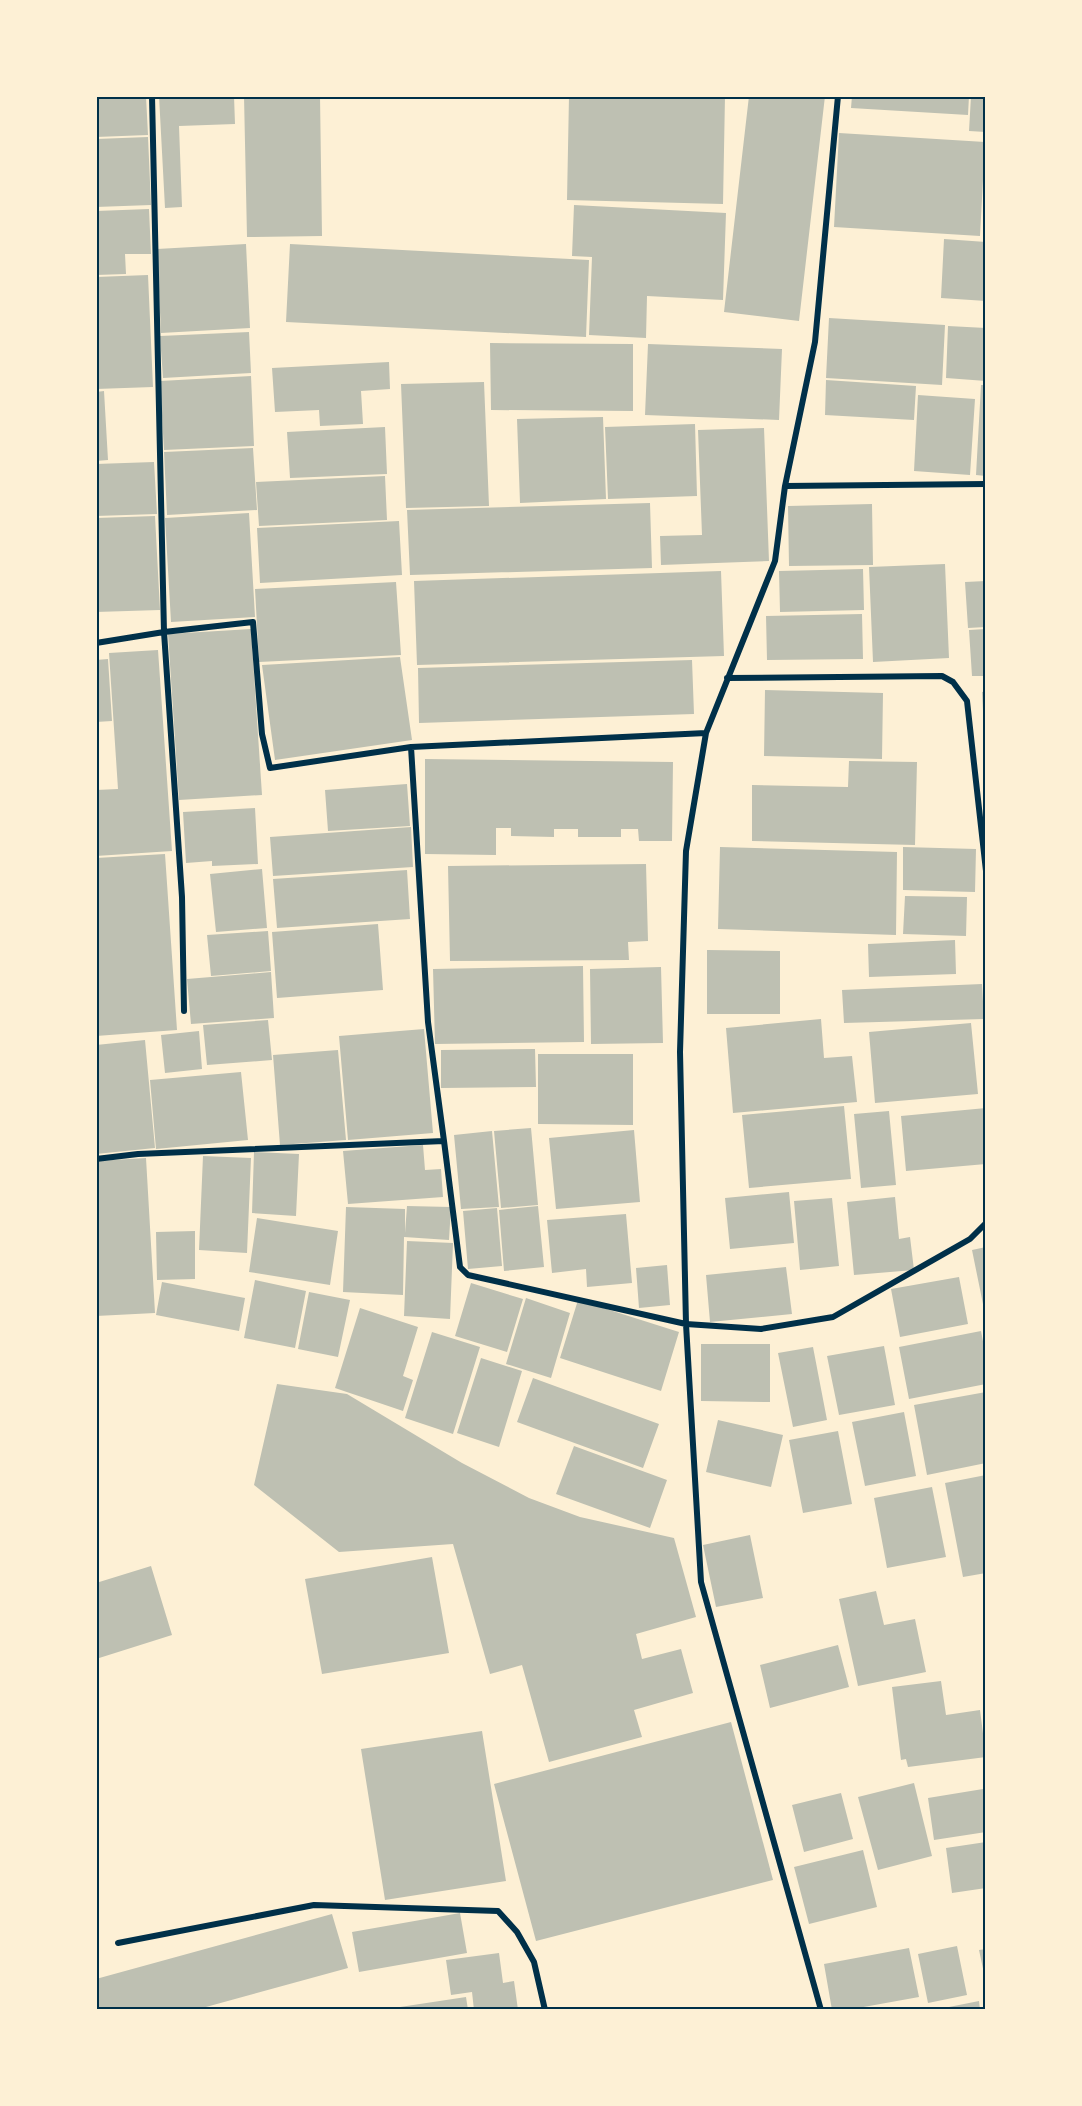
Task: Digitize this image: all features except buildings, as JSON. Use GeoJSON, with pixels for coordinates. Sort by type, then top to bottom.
{"type":"FeatureCollection","features":[{"type":"Feature","properties":{"kind":"street"},"geometry":{"type":"LineString","coordinates":[[152,96],[164,632],[182,897],[184,1011]]}},
{"type":"Feature","properties":{"kind":"street"},"geometry":{"type":"LineString","coordinates":[[821,2010],[701,1582],[686,1324],[680,1052],[686,851],[706,733],[775,561],[785,486],[815,342],[838,96]]}},
{"type":"Feature","properties":{"kind":"street"},"geometry":{"type":"LineString","coordinates":[[785,486],[986,484]]}},
{"type":"Feature","properties":{"kind":"street"},"geometry":{"type":"LineString","coordinates":[[96,643],[164,632],[253,622],[262,734],[270,768],[411,747],[706,733]]}},
{"type":"Feature","properties":{"kind":"street"},"geometry":{"type":"LineString","coordinates":[[727,678],[942,676],[953,682],[967,701],[986,870]]}},
{"type":"Feature","properties":{"kind":"street"},"geometry":{"type":"LineString","coordinates":[[411,747],[428,1023],[460,1267],[464,1272],[468,1275],[686,1324],[761,1329],[832,1317],[969,1239],[986,1223]]}},
{"type":"Feature","properties":{"kind":"street"},"geometry":{"type":"LineString","coordinates":[[96,1159],[138,1154],[444,1141]]}},
{"type":"Feature","properties":{"kind":"street"},"geometry":{"type":"LineString","coordinates":[[118,1943],[314,1905],[498,1911],[518,1932],[534,1962],[545,2010]]}}]}
